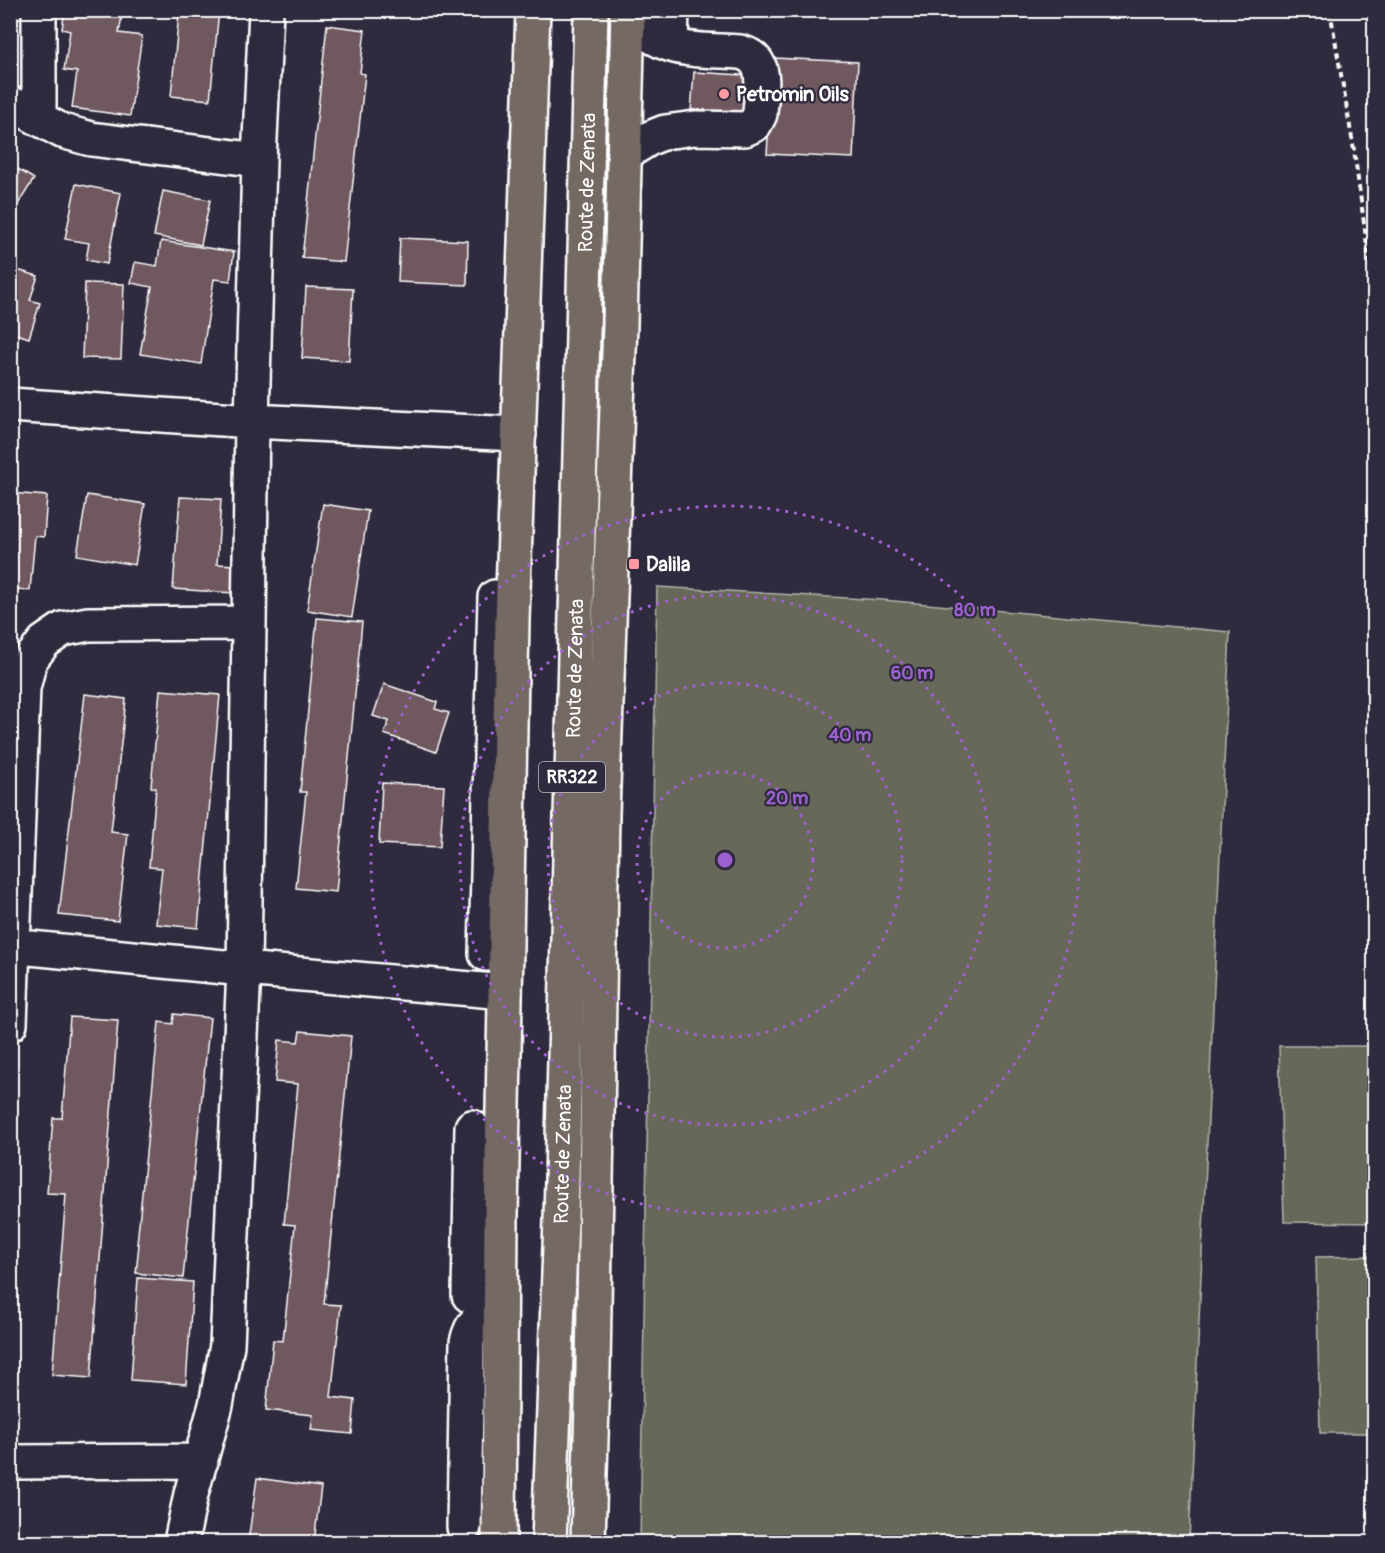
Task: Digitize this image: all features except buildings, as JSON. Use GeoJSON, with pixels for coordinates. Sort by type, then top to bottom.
{"type":"FeatureCollection","features":[{"type":"Feature","properties":{"kind":"main road"},"geometry":{"type":"LineString","coordinates":[[499,1542],[500,1309],[487,1182],[505,992],[497,915],[512,620],[533,10]]}},
{"type":"Feature","properties":{"kind":"main road","name":"Route de Zenata"},"geometry":{"type":"LineString","coordinates":[[530,1542],[541,1218],[570,10]]}},
{"type":"Feature","properties":{"kind":"main road","name":"Route de Zenata"},"geometry":{"type":"LineString","coordinates":[[549,1542],[561,1219],[591,10]]}},
{"type":"Feature","properties":{"kind":"main road","name":"Route de Zenata"},"geometry":{"type":"LineString","coordinates":[[588,1542],[602,814],[620,325],[628,13]]}},
{"type":"Feature","properties":{"kind":"street"},"geometry":{"type":"LineString","coordinates":[[39,10],[39,119]]}},
{"type":"Feature","properties":{"kind":"street"},"geometry":{"type":"LineString","coordinates":[[181,1542],[191,1494],[216,1405],[227,1345],[244,969],[252,422],[259,160],[266,10]]}},
{"type":"Feature","properties":{"kind":"street"},"geometry":{"type":"LineString","coordinates":[[671,45],[672,10]]}},
{"type":"Feature","properties":{"kind":"street"},"geometry":{"type":"LineString","coordinates":[[624,154],[636,145],[665,132],[695,128],[745,129],[754,125],[760,114],[761,73],[753,57],[740,52],[671,45],[648,35],[628,13]]}},
{"type":"Feature","properties":{"kind":"street"},"geometry":{"type":"LineString","coordinates":[[10,103],[62,131],[92,139],[259,160]]}},
{"type":"Feature","properties":{"kind":"street"},"geometry":{"type":"LineString","coordinates":[[10,405],[252,422],[519,434]]}},
{"type":"Feature","properties":{"kind":"street"},"geometry":{"type":"LineString","coordinates":[[486,954],[497,915],[495,597]]}},
{"type":"Feature","properties":{"kind":"street"},"geometry":{"type":"LineString","coordinates":[[10,1024],[23,688],[30,660],[44,642],[63,629],[88,624],[249,623]]}},
{"type":"Feature","properties":{"kind":"street"},"geometry":{"type":"LineString","coordinates":[[12,946],[505,992]]}},
{"type":"Feature","properties":{"kind":"street"},"geometry":{"type":"LineString","coordinates":[[469,1295],[487,1182],[472,1126]]}},
{"type":"Feature","properties":{"kind":"street"},"geometry":{"type":"LineString","coordinates":[[464,1527],[467,1342],[476,1320],[492,1310],[500,1309]]}},
{"type":"Feature","properties":{"kind":"street"},"geometry":{"type":"LineString","coordinates":[[10,1462],[201,1461]]}},
{"type":"Feature","properties":{"kind":"path"},"geometry":{"type":"LineString","coordinates":[[1330,10],[1354,150],[1374,296]]}},
{"type":"Feature","properties":{"kind":"green space"},"geometry":{"type":"Polygon","coordinates":[[[657,587],[883,600],[1230,632],[1189,1542],[640,1542],[657,587]]]}},
{"type":"Feature","properties":{"kind":"green space"},"geometry":{"type":"Polygon","coordinates":[[[1279,1046],[1374,1046],[1374,1223],[1284,1222],[1279,1046]]]}},
{"type":"Feature","properties":{"kind":"green space"},"geometry":{"type":"Polygon","coordinates":[[[1374,1256],[1374,1433],[1320,1433],[1316,1257],[1374,1256]]]}},
{"type":"Feature","properties":{"kind":"place","name":"Petromin Oils"},"geometry":{"type":"Point","coordinates":[724,94]}},
{"type":"Feature","properties":{"kind":"place","name":"Dalila"},"geometry":{"type":"Point","coordinates":[634,564]}}]}
